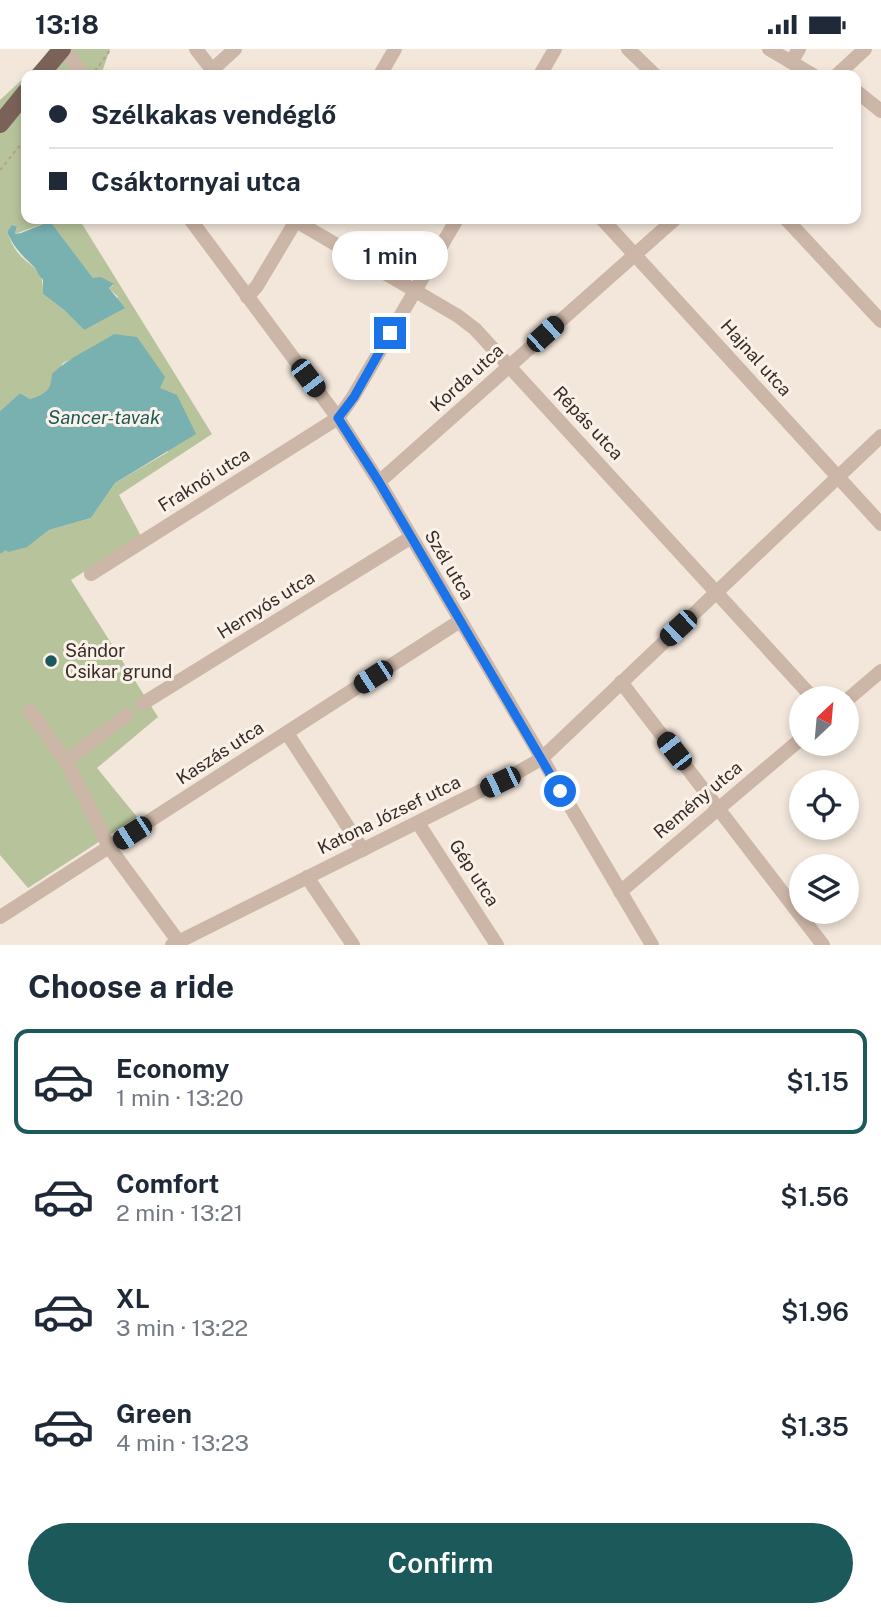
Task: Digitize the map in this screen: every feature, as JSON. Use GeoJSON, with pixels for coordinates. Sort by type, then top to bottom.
{"type":"FeatureCollection","features":[{"type":"Feature","properties":{"kind":"main road"},"geometry":{"type":"LineString","coordinates":[[44,70],[63,49]]}},
{"type":"Feature","properties":{"kind":"main road"},"geometry":{"type":"LineString","coordinates":[[0,124],[21,98]]}},
{"type":"Feature","properties":{"kind":"street"},"geometry":{"type":"LineString","coordinates":[[63,49],[80,70]]}},
{"type":"Feature","properties":{"kind":"street"},"geometry":{"type":"LineString","coordinates":[[196,49],[212,70]]}},
{"type":"Feature","properties":{"kind":"street"},"geometry":{"type":"LineString","coordinates":[[216,70],[235,49]]}},
{"type":"Feature","properties":{"kind":"street"},"geometry":{"type":"LineString","coordinates":[[386,70],[395,49]]}},
{"type":"Feature","properties":{"kind":"street"},"geometry":{"type":"LineString","coordinates":[[543,70],[555,49]]}},
{"type":"Feature","properties":{"kind":"street"},"geometry":{"type":"LineString","coordinates":[[628,49],[650,70]]}},
{"type":"Feature","properties":{"kind":"street"},"geometry":{"type":"LineString","coordinates":[[769,49],[795,56],[808,70]]}},
{"type":"Feature","properties":{"kind":"street"},"geometry":{"type":"LineString","coordinates":[[842,70],[865,49]]}},
{"type":"Feature","properties":{"kind":"street"},"geometry":{"type":"LineString","coordinates":[[861,95],[881,111]]}},
{"type":"Feature","properties":{"kind":"street","name":"Szél utca"},"geometry":{"type":"LineString","coordinates":[[194,224],[338,418],[379,482],[652,945]]}},
{"type":"Feature","properties":{"kind":"street"},"geometry":{"type":"LineString","coordinates":[[247,297],[257,286],[295,224]]}},
{"type":"Feature","properties":{"kind":"street","name":"Répás utca"},"geometry":{"type":"LineString","coordinates":[[304,224],[458,316],[475,329],[802,686]]}},
{"type":"Feature","properties":{"kind":"street"},"geometry":{"type":"LineString","coordinates":[[338,418],[354,397],[454,224]]}},
{"type":"Feature","properties":{"kind":"street","name":"Hajnal utca"},"geometry":{"type":"LineString","coordinates":[[607,224],[881,524]]}},
{"type":"Feature","properties":{"kind":"street","name":"Korda utca"},"geometry":{"type":"LineString","coordinates":[[379,482],[669,224]]}},
{"type":"Feature","properties":{"kind":"street"},"geometry":{"type":"LineString","coordinates":[[791,224],[881,321]]}},
{"type":"Feature","properties":{"kind":"street","name":"Fraknói utca"},"geometry":{"type":"LineString","coordinates":[[90,573],[338,418]]}},
{"type":"Feature","properties":{"kind":"street","name":"Katona József utca"},"geometry":{"type":"LineString","coordinates":[[177,944],[541,759],[881,436]]}},
{"type":"Feature","properties":{"kind":"street","name":"Hernyós utca"},"geometry":{"type":"LineString","coordinates":[[142,704],[410,538]]}},
{"type":"Feature","properties":{"kind":"street","name":"Kaszás utca"},"geometry":{"type":"LineString","coordinates":[[0,917],[460,621]]}},
{"type":"Feature","properties":{"kind":"street"},"geometry":{"type":"LineString","coordinates":[[859,690],[881,671]]}},
{"type":"Feature","properties":{"kind":"street"},"geometry":{"type":"LineString","coordinates":[[621,683],[823,945]]}},
{"type":"Feature","properties":{"kind":"street"},"geometry":{"type":"LineString","coordinates":[[30,712],[66,761],[110,847],[177,944]]}},
{"type":"Feature","properties":{"kind":"street"},"geometry":{"type":"LineString","coordinates":[[66,761],[127,715]]}},
{"type":"Feature","properties":{"kind":"street"},"geometry":{"type":"LineString","coordinates":[[287,733],[363,850]]}},
{"type":"Feature","properties":{"kind":"street","name":"Remény utca"},"geometry":{"type":"LineString","coordinates":[[620,892],[789,749]]}},
{"type":"Feature","properties":{"kind":"street","name":"Gép utca"},"geometry":{"type":"LineString","coordinates":[[418,823],[497,945]]}},
{"type":"Feature","properties":{"kind":"street"},"geometry":{"type":"LineString","coordinates":[[307,877],[352,945]]}},
{"type":"Feature","properties":{"kind":"path"},"geometry":{"type":"LineString","coordinates":[[93,70],[111,49]]}},
{"type":"Feature","properties":{"kind":"path"},"geometry":{"type":"LineString","coordinates":[[0,170],[21,144]]}},
{"type":"Feature","properties":{"kind":"green space"},"geometry":{"type":"Polygon","coordinates":[[[53,49],[110,49],[103,70],[32,70],[53,49]]]}},
{"type":"Feature","properties":{"kind":"green space"},"geometry":{"type":"Polygon","coordinates":[[[21,81],[21,224],[42,224],[15,234],[17,226],[13,225],[7,232],[13,246],[39,274],[43,294],[84,330],[118,297],[109,288],[114,285],[93,278],[52,224],[82,224],[212,434],[119,495],[141,536],[71,580],[158,717],[97,768],[137,817],[28,888],[0,855],[0,539],[26,547],[49,530],[91,518],[115,483],[168,452],[160,388],[115,334],[63,363],[45,394],[30,399],[20,393],[0,411],[0,100],[21,81]]]}},
{"type":"Feature","properties":{"kind":"water"},"geometry":{"type":"Polygon","coordinates":[[[43,224],[52,224],[93,278],[101,277],[114,284],[109,288],[125,308],[84,330],[43,294],[43,280],[15,247],[7,232],[12,225],[17,226],[15,234],[43,224]]]}},
{"type":"Feature","properties":{"kind":"water","name":"Sancer-tavak"},"geometry":{"type":"Polygon","coordinates":[[[114,334],[137,337],[165,377],[160,388],[177,395],[196,434],[115,483],[91,518],[49,530],[27,547],[8,552],[6,550],[0,554],[0,411],[20,393],[30,399],[43,393],[49,388],[52,374],[59,368],[114,334]]]}},
{"type":"Feature","properties":{"kind":"place","name":"Sándor Csikar grund"},"geometry":{"type":"Point","coordinates":[51,661]}},
{"type":"Feature","properties":{"kind":"route"},"geometry":{"type":"LineString","coordinates":[[390,333],[354,397],[338,418],[379,482],[560,791]]}}]}
